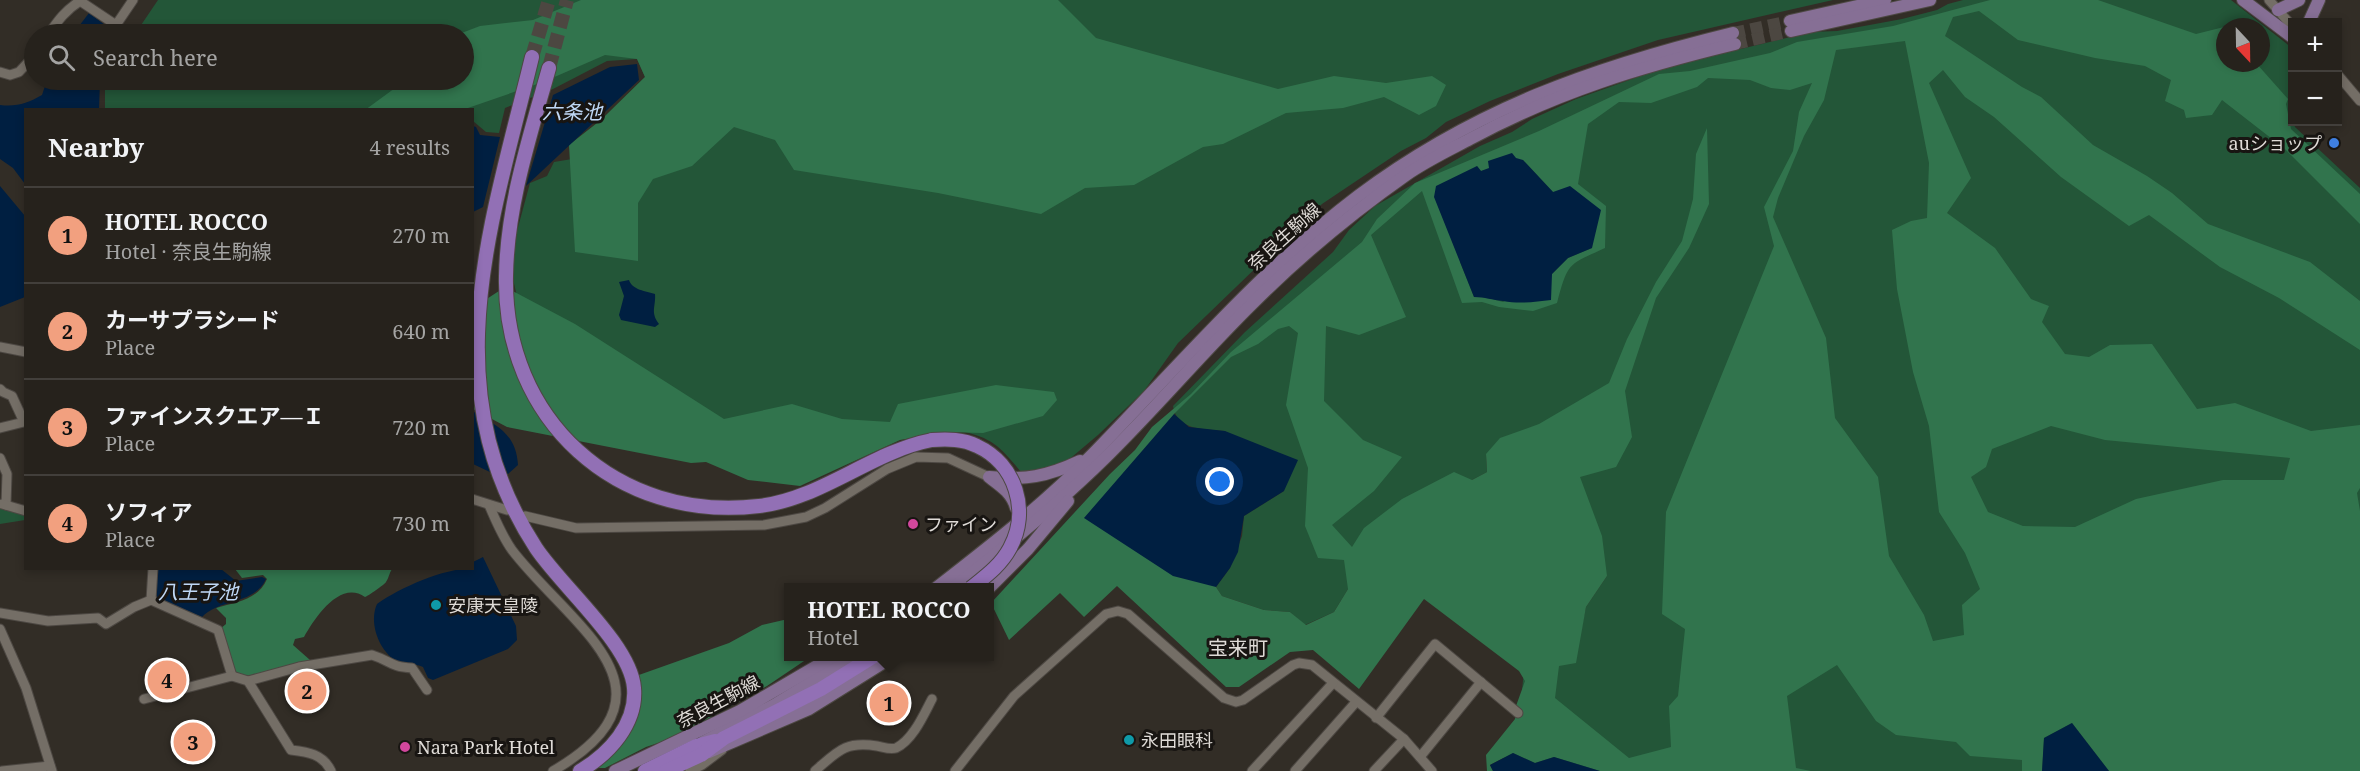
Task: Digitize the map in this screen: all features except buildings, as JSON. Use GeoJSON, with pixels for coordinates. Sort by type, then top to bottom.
{"type":"FeatureCollection","features":[{"type":"Feature","properties":{"kind":"highway"},"geometry":{"type":"LineString","coordinates":[[532,57],[486,251],[480,291],[477,342],[479,387],[489,445],[507,503],[546,562],[615,643],[630,671],[634,700],[627,724],[612,746],[580,771]]}},
{"type":"Feature","properties":{"kind":"highway"},"geometry":{"type":"LineString","coordinates":[[549,68],[523,163],[509,229],[506,299],[511,336],[524,374],[543,410],[573,447],[615,480],[646,494],[681,504],[728,508],[760,506],[792,499],[895,450],[932,440],[963,441],[982,448],[1000,462],[1016,489],[1020,516],[1011,547],[994,569],[977,583]]}},
{"type":"Feature","properties":{"kind":"highway"},"geometry":{"type":"LineString","coordinates":[[645,771],[698,750],[726,742],[867,661]]}},
{"type":"Feature","properties":{"kind":"highway"},"geometry":{"type":"LineString","coordinates":[[666,771],[698,750]]}},
{"type":"Feature","properties":{"kind":"main road"},"geometry":{"type":"LineString","coordinates":[[1885,0],[1791,26],[1930,0]]}},
{"type":"Feature","properties":{"kind":"main road"},"geometry":{"type":"LineString","coordinates":[[2242,0],[2288,34]]}},
{"type":"Feature","properties":{"kind":"main road"},"geometry":{"type":"LineString","coordinates":[[2278,10],[2299,0]]}},
{"type":"Feature","properties":{"kind":"main road"},"geometry":{"type":"LineString","coordinates":[[2310,18],[2319,0]]}},
{"type":"Feature","properties":{"kind":"main road","name":"奈良生駒線"},"geometry":{"type":"LineString","coordinates":[[942,583],[1090,457],[1277,265],[1358,196],[1396,169],[1494,111],[1576,78],[1629,60],[1734,38],[1636,69],[1544,103],[1489,128],[1409,173],[1331,231],[1275,281],[1106,457],[1062,499],[959,583]]}},
{"type":"Feature","properties":{"kind":"main road"},"geometry":{"type":"LineString","coordinates":[[989,477],[1044,476],[1090,457]]}},
{"type":"Feature","properties":{"kind":"main road","name":"奈良生駒線"},"geometry":{"type":"LineString","coordinates":[[994,583],[1028,549],[1106,457]]}},
{"type":"Feature","properties":{"kind":"main road"},"geometry":{"type":"LineString","coordinates":[[989,477],[1007,491],[1016,507],[1016,516],[1002,534]]}},
{"type":"Feature","properties":{"kind":"main road","name":"奈良生駒線"},"geometry":{"type":"LineString","coordinates":[[615,771],[740,711],[827,661]]}},
{"type":"Feature","properties":{"kind":"main road","name":"奈良生駒線"},"geometry":{"type":"LineString","coordinates":[[698,750],[847,661]]}},
{"type":"Feature","properties":{"kind":"main road"},"geometry":{"type":"LineString","coordinates":[[726,742],[818,704],[888,661]]}},
{"type":"Feature","properties":{"kind":"street"},"geometry":{"type":"LineString","coordinates":[[55,24],[69,8],[81,0],[116,24]]}},
{"type":"Feature","properties":{"kind":"street"},"geometry":{"type":"LineString","coordinates":[[118,24],[133,0]]}},
{"type":"Feature","properties":{"kind":"street"},"geometry":{"type":"LineString","coordinates":[[2269,0],[2288,21]]}},
{"type":"Feature","properties":{"kind":"street"},"geometry":{"type":"LineString","coordinates":[[0,72],[10,75],[19,72],[24,67]]}},
{"type":"Feature","properties":{"kind":"street"},"geometry":{"type":"LineString","coordinates":[[2342,81],[2360,101]]}},
{"type":"Feature","properties":{"kind":"street"},"geometry":{"type":"LineString","coordinates":[[0,347],[24,352]]}},
{"type":"Feature","properties":{"kind":"street"},"geometry":{"type":"LineString","coordinates":[[0,389],[12,396],[24,422],[0,428]]}},
{"type":"Feature","properties":{"kind":"street"},"geometry":{"type":"LineString","coordinates":[[525,516],[576,528],[764,525],[806,517],[825,508],[887,469],[916,457],[948,458],[989,477]]}},
{"type":"Feature","properties":{"kind":"street"},"geometry":{"type":"LineString","coordinates":[[0,459],[7,474],[3,504],[24,510]]}},
{"type":"Feature","properties":{"kind":"street"},"geometry":{"type":"LineString","coordinates":[[474,500],[489,505],[507,503]]}},
{"type":"Feature","properties":{"kind":"street"},"geometry":{"type":"LineString","coordinates":[[489,505],[511,548],[602,650],[616,684],[616,702],[610,720],[600,736],[553,771]]}},
{"type":"Feature","properties":{"kind":"street"},"geometry":{"type":"LineString","coordinates":[[151,600],[153,570]]}},
{"type":"Feature","properties":{"kind":"street"},"geometry":{"type":"LineString","coordinates":[[0,613],[48,621],[98,618],[106,624],[134,607],[151,600],[218,630],[232,676]]}},
{"type":"Feature","properties":{"kind":"street"},"geometry":{"type":"LineString","coordinates":[[955,771],[1014,696],[1106,614],[1124,612],[1230,701],[1243,700],[1293,665],[1299,663],[1312,665],[1404,739],[1432,771]]}},
{"type":"Feature","properties":{"kind":"street"},"geometry":{"type":"LineString","coordinates":[[0,629],[26,688],[51,768],[2,771]]}},
{"type":"Feature","properties":{"kind":"street"},"geometry":{"type":"LineString","coordinates":[[1376,718],[1435,644],[1518,713]]}},
{"type":"Feature","properties":{"kind":"street"},"geometry":{"type":"LineString","coordinates":[[144,699],[232,676],[248,681],[299,667],[372,655],[399,668],[412,668],[427,690]]}},
{"type":"Feature","properties":{"kind":"street"},"geometry":{"type":"LineString","coordinates":[[248,681],[291,750],[310,752],[326,760],[331,771]]}},
{"type":"Feature","properties":{"kind":"street"},"geometry":{"type":"LineString","coordinates":[[1420,757],[1481,682]]}},
{"type":"Feature","properties":{"kind":"street"},"geometry":{"type":"LineString","coordinates":[[1252,771],[1333,683]]}},
{"type":"Feature","properties":{"kind":"street"},"geometry":{"type":"LineString","coordinates":[[816,771],[842,747],[860,743],[890,749],[897,748],[909,737],[932,699]]}},
{"type":"Feature","properties":{"kind":"street"},"geometry":{"type":"LineString","coordinates":[[1295,771],[1356,702]]}},
{"type":"Feature","properties":{"kind":"street"},"geometry":{"type":"LineString","coordinates":[[1374,771],[1404,739]]}},
{"type":"Feature","properties":{"kind":"street"},"geometry":{"type":"LineString","coordinates":[[690,771],[702,765],[726,742]]}},
{"type":"Feature","properties":{"kind":"green space"},"geometry":{"type":"Polygon","coordinates":[[[158,0],[1833,0],[1658,40],[1558,74],[1490,101],[1446,122],[1426,138],[1401,151],[1322,204],[1178,343],[1144,391],[1066,462],[1045,470],[1022,473],[1006,454],[992,443],[977,435],[953,429],[689,443],[529,352],[512,274],[517,231],[530,183],[547,176],[554,162],[572,159],[569,145],[601,120],[645,77],[637,59],[607,61],[553,89],[505,108],[499,133],[486,132],[474,122],[474,108],[105,108],[105,90],[474,90],[474,24],[142,24],[158,0]]]}},
{"type":"Feature","properties":{"kind":"green space"},"geometry":{"type":"Polygon","coordinates":[[[581,0],[1058,0],[1096,38],[1278,89],[1334,76],[1386,83],[1432,76],[1446,85],[1436,106],[1419,115],[1384,97],[1343,108],[1286,113],[1223,144],[1203,147],[1134,185],[1085,188],[1041,214],[938,193],[794,170],[775,140],[734,127],[692,166],[653,179],[638,203],[638,261],[575,252],[569,145],[601,120],[645,77],[637,59],[605,55],[543,82],[468,108],[368,108],[392,90],[474,90],[474,28],[533,20],[581,0]]]}},
{"type":"Feature","properties":{"kind":"green space"},"geometry":{"type":"Polygon","coordinates":[[[1963,0],[2231,0],[2254,18],[2216,18],[2216,72],[2270,72],[2270,31],[2288,45],[2288,126],[2295,126],[2360,188],[2360,771],[1493,771],[1517,742],[1524,670],[1581,630],[1586,607],[1607,576],[1486,454],[1487,472],[1472,480],[1348,589],[1334,612],[1305,625],[1290,612],[1264,610],[1222,596],[1216,587],[1230,568],[1242,536],[1244,516],[1284,491],[1225,431],[1201,429],[1186,424],[1180,420],[1173,406],[1245,332],[1333,252],[1349,230],[1375,206],[1532,119],[1576,99],[1666,67],[1811,32],[1837,31],[1937,10],[1963,0]]]}},
{"type":"Feature","properties":{"kind":"green space"},"geometry":{"type":"Polygon","coordinates":[[[1990,0],[2098,0],[2196,34],[2216,29],[2216,72],[2264,72],[2288,99],[2286,104],[2288,126],[2360,194],[2360,224],[2285,149],[2222,100],[2212,115],[2186,118],[2184,110],[2165,101],[2171,80],[2145,66],[2095,58],[2018,40],[1979,11],[1953,17],[1945,36],[2041,97],[2093,145],[2172,193],[2208,224],[2310,262],[2360,301],[2360,350],[2279,298],[2220,267],[2149,215],[2129,226],[2061,177],[1994,117],[1965,97],[1943,70],[1929,83],[1971,178],[1947,213],[1995,248],[2031,299],[2049,306],[2042,322],[2065,354],[2089,357],[2110,345],[2152,344],[2197,409],[2235,403],[2311,431],[2360,425],[2360,488],[2357,493],[2360,511],[2360,771],[2109,771],[2072,723],[2044,738],[2042,771],[2022,771],[2022,760],[1970,756],[1956,742],[1896,735],[1876,721],[1837,665],[1787,696],[1796,768],[1811,771],[1600,771],[1554,757],[1535,763],[1513,753],[1490,765],[1493,771],[1487,771],[1486,755],[1515,719],[1516,706],[1525,681],[1519,671],[1424,599],[1359,689],[1313,650],[1290,652],[1239,687],[1226,687],[1117,586],[1084,617],[1060,593],[1009,640],[994,609],[994,600],[1135,450],[1152,427],[1191,394],[1231,352],[1362,242],[1377,219],[1415,183],[1539,131],[1659,74],[1690,71],[1770,53],[1797,42],[1893,26],[1990,0]],[[1905,41],[1836,50],[1824,100],[1804,136],[1778,198],[1773,217],[1826,338],[1835,418],[1878,477],[1889,556],[1924,615],[1933,641],[1964,635],[1962,605],[1980,589],[1965,553],[1939,512],[1929,426],[1913,372],[1897,289],[1892,230],[1911,221],[1927,218],[1929,163],[1905,41]],[[1708,78],[1697,87],[1651,103],[1619,102],[1588,124],[1578,184],[1606,206],[1605,248],[1571,266],[1557,303],[1533,311],[1499,307],[1482,302],[1462,303],[1422,191],[1371,235],[1406,317],[1359,335],[1326,326],[1324,401],[1363,440],[1402,457],[1374,491],[1332,525],[1352,547],[1364,528],[1402,499],[1454,472],[1472,480],[1487,472],[1486,454],[1500,438],[1539,424],[1609,383],[1627,339],[1656,282],[1682,241],[1693,199],[1696,154],[1707,128],[1709,204],[1689,248],[1656,298],[1625,391],[1632,437],[1616,467],[1580,477],[1602,536],[1607,576],[1586,607],[1576,663],[1559,666],[1555,698],[1629,758],[1671,747],[1669,706],[1678,696],[1685,629],[1662,614],[1666,512],[1774,246],[1764,207],[1793,151],[1799,112],[1812,83],[1790,90],[1771,88],[1750,80],[1708,78]],[[1523,160],[1481,171],[1477,166],[1460,262],[1474,297],[1485,297],[1503,302],[1552,274],[1568,258],[1592,248],[1553,192],[1523,160]],[[1289,326],[1278,329],[1258,344],[1231,357],[1174,414],[1216,587],[1222,596],[1264,610],[1290,612],[1306,625],[1334,612],[1348,589],[1344,560],[1318,558],[1305,526],[1308,468],[1286,405],[1298,333],[1289,326]],[[2051,426],[1992,449],[1986,467],[1971,477],[1988,512],[2023,526],[2075,527],[2136,499],[2223,480],[2284,480],[2290,458],[2105,440],[2051,426]]]}},
{"type":"Feature","properties":{"kind":"green space"},"geometry":{"type":"Polygon","coordinates":[[[505,287],[575,324],[724,419],[792,404],[842,419],[890,422],[898,404],[996,385],[1054,392],[1057,400],[1043,416],[983,433],[945,432],[900,440],[800,486],[748,480],[706,462],[691,463],[507,427],[474,410],[474,307],[505,287]]]}},
{"type":"Feature","properties":{"kind":"green space"},"geometry":{"type":"Polygon","coordinates":[[[0,508],[24,515],[24,520],[0,524],[0,508]]]}},
{"type":"Feature","properties":{"kind":"green space"},"geometry":{"type":"Polygon","coordinates":[[[236,570],[392,570],[385,583],[365,597],[356,593],[346,593],[337,597],[321,612],[304,637],[295,639],[293,645],[310,660],[248,678],[234,673],[220,629],[226,624],[226,618],[216,608],[252,596],[258,592],[267,579],[263,575],[242,578],[236,570]]]}},
{"type":"Feature","properties":{"kind":"green space"},"geometry":{"type":"Polygon","coordinates":[[[784,620],[784,661],[804,661],[767,686],[673,738],[646,747],[605,768],[596,768],[623,744],[637,708],[636,676],[729,643],[762,625],[784,620]]]}},
{"type":"Feature","properties":{"kind":"water"},"geometry":{"type":"Polygon","coordinates":[[[89,13],[104,24],[81,24],[89,13]]]}},
{"type":"Feature","properties":{"kind":"water","name":"六条池"},"geometry":{"type":"Polygon","coordinates":[[[637,64],[639,80],[526,186],[553,95],[610,67],[637,64]]]}},
{"type":"Feature","properties":{"kind":"water"},"geometry":{"type":"Polygon","coordinates":[[[44,90],[100,90],[99,108],[24,108],[24,183],[13,168],[0,159],[0,105],[17,105],[42,95],[44,90]]]}},
{"type":"Feature","properties":{"kind":"water","name":"六条池"},"geometry":{"type":"Polygon","coordinates":[[[474,126],[480,135],[500,137],[483,207],[474,212],[474,126]]]}},
{"type":"Feature","properties":{"kind":"water"},"geometry":{"type":"Polygon","coordinates":[[[1512,153],[1516,158],[1523,160],[1553,192],[1570,186],[1601,210],[1592,248],[1568,258],[1552,274],[1551,300],[1515,302],[1474,297],[1434,197],[1436,186],[1477,166],[1481,171],[1489,168],[1488,161],[1512,153]]]}},
{"type":"Feature","properties":{"kind":"water"},"geometry":{"type":"Polygon","coordinates":[[[0,186],[24,215],[24,297],[0,307],[0,186]]]}},
{"type":"Feature","properties":{"kind":"water"},"geometry":{"type":"Polygon","coordinates":[[[629,280],[636,288],[655,294],[654,313],[659,324],[655,327],[621,320],[619,315],[624,296],[619,282],[629,280]]]}},
{"type":"Feature","properties":{"kind":"water"},"geometry":{"type":"Polygon","coordinates":[[[474,412],[504,432],[517,454],[518,465],[508,474],[492,473],[474,464],[474,412]]]}},
{"type":"Feature","properties":{"kind":"water"},"geometry":{"type":"Polygon","coordinates":[[[1174,414],[1189,427],[1225,431],[1298,460],[1284,491],[1244,516],[1238,552],[1216,587],[1173,576],[1084,518],[1174,414]]]}},
{"type":"Feature","properties":{"kind":"water"},"geometry":{"type":"Polygon","coordinates":[[[483,557],[516,626],[517,640],[508,649],[433,680],[428,678],[423,667],[402,664],[392,658],[381,645],[375,629],[377,604],[398,591],[423,580],[457,570],[474,570],[474,562],[483,557]]]}},
{"type":"Feature","properties":{"kind":"water","name":"八王子池"},"geometry":{"type":"Polygon","coordinates":[[[156,570],[222,570],[236,581],[262,577],[266,579],[254,593],[218,607],[202,617],[154,598],[156,570]]]}},
{"type":"Feature","properties":{"kind":"water"},"geometry":{"type":"Polygon","coordinates":[[[2072,723],[2109,771],[2042,771],[2044,738],[2072,723]]]}},
{"type":"Feature","properties":{"kind":"water"},"geometry":{"type":"Polygon","coordinates":[[[1513,753],[1535,763],[1554,757],[1600,771],[1493,771],[1490,765],[1513,753]]]}},
{"type":"Feature","properties":{"kind":"tunnel"},"geometry":{"type":"LineString","coordinates":[[532,57],[549,0]]}},
{"type":"Feature","properties":{"kind":"tunnel"},"geometry":{"type":"LineString","coordinates":[[549,68],[567,0]]}},
{"type":"Feature","properties":{"kind":"tunnel"},"geometry":{"type":"LineString","coordinates":[[1733,33],[1790,21]]}},
{"type":"Feature","properties":{"kind":"tunnel"},"geometry":{"type":"LineString","coordinates":[[1735,44],[1791,31]]}},
{"type":"Feature","properties":{"kind":"place","name":"auショップ"},"geometry":{"type":"Point","coordinates":[2334,143]}},
{"type":"Feature","properties":{"kind":"place","name":"ファイン"},"geometry":{"type":"Point","coordinates":[913,524]}},
{"type":"Feature","properties":{"kind":"place","name":"安康天皇陵"},"geometry":{"type":"Point","coordinates":[436,605]}},
{"type":"Feature","properties":{"kind":"place","name":"ソフィア"},"geometry":{"type":"Point","coordinates":[167,680]}},
{"type":"Feature","properties":{"kind":"place","name":"カーサプラシード"},"geometry":{"type":"Point","coordinates":[307,691]}},
{"type":"Feature","properties":{"kind":"place","name":"HOTEL ROCCO"},"geometry":{"type":"Point","coordinates":[889,703]}},
{"type":"Feature","properties":{"kind":"place","name":"永田眼科"},"geometry":{"type":"Point","coordinates":[1129,740]}},
{"type":"Feature","properties":{"kind":"place","name":"ファインスクエア―Ｉ"},"geometry":{"type":"Point","coordinates":[193,742]}},
{"type":"Feature","properties":{"kind":"place","name":"Nara Park Hotel"},"geometry":{"type":"Point","coordinates":[405,747]}},
{"type":"Feature","properties":{"kind":"district","name":"宝来町"},"geometry":{"type":"Point","coordinates":[1238,647]}}]}
